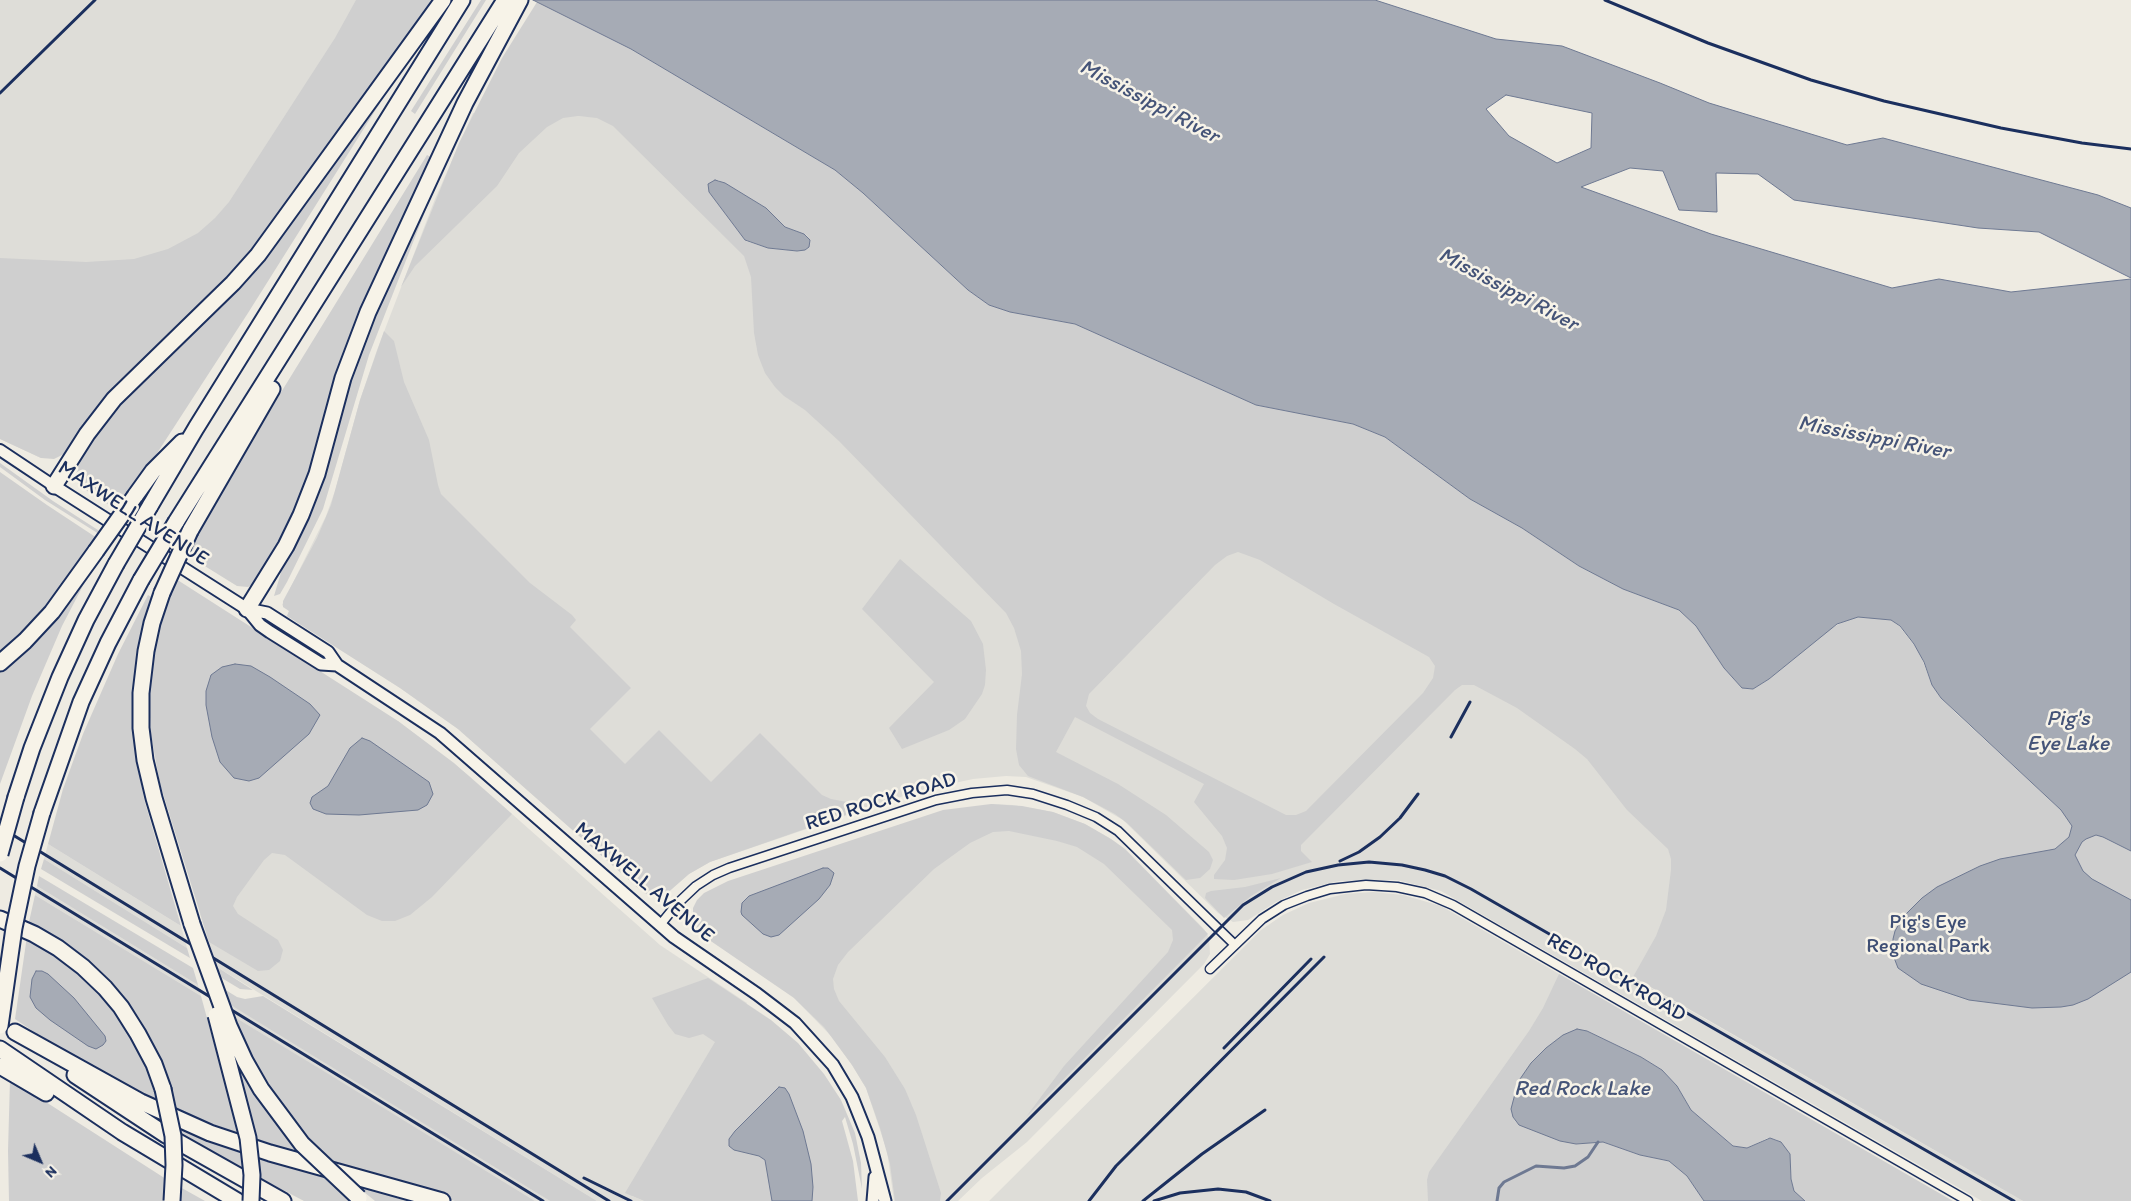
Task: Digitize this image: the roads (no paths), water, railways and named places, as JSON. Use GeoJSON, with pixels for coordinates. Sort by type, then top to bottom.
{"type":"FeatureCollection","features":[{"type":"Feature","properties":{"kind":"highway"},"geometry":{"type":"LineString","coordinates":[[54,486],[91,429],[114,399],[233,283],[258,254],[443,0]]}},
{"type":"Feature","properties":{"kind":"highway"},"geometry":{"type":"LineString","coordinates":[[0,854],[32,748],[60,677],[94,604],[196,428],[462,0]]}},
{"type":"Feature","properties":{"kind":"highway"},"geometry":{"type":"LineString","coordinates":[[0,1026],[14,928],[42,813],[81,702],[108,643],[141,580],[176,522],[505,0]]}},
{"type":"Feature","properties":{"kind":"highway"},"geometry":{"type":"LineString","coordinates":[[247,609],[286,546],[301,515],[313,485],[339,391],[354,347],[375,296],[449,135],[520,0]]}},
{"type":"Feature","properties":{"kind":"highway"},"geometry":{"type":"LineString","coordinates":[[251,1201],[252,1169],[248,1138],[192,924],[152,791],[145,760],[141,728],[141,693],[146,651],[152,623],[162,593],[190,531],[270,392],[338,267]]}},
{"type":"Feature","properties":{"kind":"highway"},"geometry":{"type":"LineString","coordinates":[[0,663],[25,641],[52,612],[153,471],[196,428]]}},
{"type":"Feature","properties":{"kind":"highway"},"geometry":{"type":"LineString","coordinates":[[0,838],[16,797]]}},
{"type":"Feature","properties":{"kind":"highway"},"geometry":{"type":"LineString","coordinates":[[0,919],[34,934],[58,948],[82,967],[105,988],[125,1013],[143,1041],[163,1089],[171,1120],[174,1144],[172,1201]]}},
{"type":"Feature","properties":{"kind":"highway"},"geometry":{"type":"LineString","coordinates":[[192,924],[229,1026],[245,1061],[261,1089],[302,1144],[361,1199]]}},
{"type":"Feature","properties":{"kind":"highway"},"geometry":{"type":"LineString","coordinates":[[0,1021],[74,1075],[140,1119],[208,1160],[283,1201]]}},
{"type":"Feature","properties":{"kind":"highway"},"geometry":{"type":"LineString","coordinates":[[15,1032],[142,1102],[210,1133],[278,1155],[442,1201]]}},
{"type":"Feature","properties":{"kind":"highway"},"geometry":{"type":"LineString","coordinates":[[0,1050],[140,1144],[225,1197],[237,1201]]}},
{"type":"Feature","properties":{"kind":"highway"},"geometry":{"type":"LineString","coordinates":[[0,1066],[140,1144]]}},
{"type":"Feature","properties":{"kind":"main road","name":"MAXWELL AVENUE"},"geometry":{"type":"LineString","coordinates":[[54,486],[247,609],[267,613],[328,652],[336,665],[405,709],[452,742],[688,948],[787,1016],[833,1065],[852,1097],[868,1137],[885,1201]]}},
{"type":"Feature","properties":{"kind":"main road","name":"MAXWELL AVENUE"},"geometry":{"type":"LineString","coordinates":[[873,1201],[876,1170]]}},
{"type":"Feature","properties":{"kind":"street","name":"MAXWELL AVENUE"},"geometry":{"type":"LineString","coordinates":[[0,450],[54,486]]}},
{"type":"Feature","properties":{"kind":"street","name":"RED ROCK ROAD"},"geometry":{"type":"LineString","coordinates":[[660,925],[677,904],[696,886],[724,870],[936,800],[972,793],[1007,790],[1024,792],[1066,805],[1096,817],[1118,831],[1234,944]]}},
{"type":"Feature","properties":{"kind":"street","name":"RED ROCK ROAD"},"geometry":{"type":"LineString","coordinates":[[1210,969],[1234,944],[1273,912],[1296,900],[1324,890],[1352,886],[1387,886],[1432,895],[1460,909],[1968,1201]]}},
{"type":"Feature","properties":{"kind":"water"},"geometry":{"type":"Polygon","coordinates":[[[533,0],[1375,0],[1496,39],[1562,46],[1709,103],[1847,145],[1883,138],[2098,195],[2131,208],[2131,278],[2039,232],[1978,228],[1794,200],[1758,174],[1716,173],[1717,212],[1679,210],[1663,171],[1630,168],[1581,187],[1711,234],[1892,288],[1939,279],[2011,292],[2131,279],[2131,851],[2096,835],[2082,842],[2075,855],[2083,871],[2092,879],[2131,900],[2131,972],[2088,999],[2073,1005],[2032,1008],[1969,1000],[1921,984],[1898,968],[1893,955],[1895,931],[1903,917],[1922,898],[1937,887],[1980,866],[2000,859],[2055,849],[2069,837],[2072,826],[2061,810],[1941,698],[1932,685],[1924,662],[1914,644],[1900,626],[1891,620],[1858,617],[1837,624],[1769,679],[1753,689],[1742,688],[1724,668],[1696,626],[1679,610],[1623,589],[1579,566],[1522,528],[1470,499],[1385,437],[1353,424],[1256,405],[1075,324],[1010,312],[989,305],[968,290],[863,193],[835,170],[631,49],[533,0]],[[1506,95],[1486,109],[1509,136],[1557,163],[1591,148],[1592,113],[1506,95]]]}},
{"type":"Feature","properties":{"kind":"water"},"geometry":{"type":"Polygon","coordinates":[[[715,180],[725,183],[766,208],[785,227],[804,234],[810,240],[809,247],[805,250],[797,251],[768,248],[745,240],[709,192],[708,184],[715,180]]]}},
{"type":"Feature","properties":{"kind":"water"},"geometry":{"type":"Polygon","coordinates":[[[235,664],[251,666],[270,677],[310,704],[320,715],[309,734],[259,778],[249,781],[234,778],[220,762],[212,737],[206,705],[206,691],[211,675],[222,667],[235,664]]]}},
{"type":"Feature","properties":{"kind":"water"},"geometry":{"type":"Polygon","coordinates":[[[362,738],[370,741],[429,782],[433,794],[427,805],[418,810],[359,815],[326,814],[313,809],[310,803],[312,797],[328,786],[350,748],[362,738]]]}},
{"type":"Feature","properties":{"kind":"water"},"geometry":{"type":"Polygon","coordinates":[[[823,868],[828,868],[834,873],[830,885],[819,899],[779,935],[771,937],[763,934],[742,915],[742,903],[749,896],[823,868]]]}},
{"type":"Feature","properties":{"kind":"water"},"geometry":{"type":"Polygon","coordinates":[[[36,971],[48,974],[74,998],[105,1036],[106,1041],[103,1045],[96,1049],[88,1046],[36,1008],[30,997],[32,979],[36,971]]]}},
{"type":"Feature","properties":{"kind":"water","name":"Red Rock Lake"},"geometry":{"type":"Polygon","coordinates":[[[1577,1029],[1587,1031],[1641,1057],[1662,1070],[1677,1086],[1691,1110],[1733,1146],[1747,1148],[1770,1138],[1781,1142],[1790,1154],[1791,1179],[1794,1191],[1805,1201],[1704,1201],[1687,1176],[1669,1161],[1640,1155],[1603,1142],[1576,1144],[1560,1141],[1519,1125],[1513,1117],[1511,1109],[1520,1079],[1531,1063],[1546,1048],[1563,1035],[1577,1029]]]}},
{"type":"Feature","properties":{"kind":"water"},"geometry":{"type":"Polygon","coordinates":[[[779,1087],[785,1088],[789,1094],[803,1131],[811,1164],[812,1201],[772,1201],[765,1160],[759,1156],[734,1150],[729,1146],[729,1139],[735,1131],[779,1087]]]}},
{"type":"Feature","properties":{"kind":"waterway"},"geometry":{"type":"LineString","coordinates":[[1497,1201],[1499,1188],[1504,1182],[1536,1166],[1564,1168],[1575,1166],[1588,1157],[1598,1142]]}},
{"type":"Feature","properties":{"kind":"railway"},"geometry":{"type":"LineString","coordinates":[[0,93],[95,0]]}},
{"type":"Feature","properties":{"kind":"railway"},"geometry":{"type":"LineString","coordinates":[[1605,0],[1708,43],[1811,80],[1884,101],[2001,128],[2082,143],[2131,149]]}},
{"type":"Feature","properties":{"kind":"railway"},"geometry":{"type":"LineString","coordinates":[[1451,737],[1470,702]]}},
{"type":"Feature","properties":{"kind":"railway"},"geometry":{"type":"LineString","coordinates":[[1340,861],[1359,852],[1380,837],[1400,818],[1418,794]]}},
{"type":"Feature","properties":{"kind":"railway"},"geometry":{"type":"LineString","coordinates":[[0,827],[609,1201]]}},
{"type":"Feature","properties":{"kind":"railway"},"geometry":{"type":"LineString","coordinates":[[947,1201],[1243,905],[1272,887],[1306,872],[1338,865],[1369,862],[1402,865],[1425,870],[1445,876],[1471,889],[2014,1201]]}},
{"type":"Feature","properties":{"kind":"railway"},"geometry":{"type":"LineString","coordinates":[[0,868],[543,1201]]}},
{"type":"Feature","properties":{"kind":"railway"},"geometry":{"type":"LineString","coordinates":[[1089,1201],[1116,1166],[1324,957]]}},
{"type":"Feature","properties":{"kind":"railway"},"geometry":{"type":"LineString","coordinates":[[1224,1048],[1311,959]]}},
{"type":"Feature","properties":{"kind":"railway"},"geometry":{"type":"LineString","coordinates":[[1143,1201],[1202,1154],[1265,1110]]}},
{"type":"Feature","properties":{"kind":"railway"},"geometry":{"type":"LineString","coordinates":[[584,1178],[631,1201]]}},
{"type":"Feature","properties":{"kind":"railway"},"geometry":{"type":"LineString","coordinates":[[1154,1201],[1180,1193],[1218,1189],[1246,1192],[1270,1201]]}},
{"type":"Feature","properties":{"kind":"water label","name":"Mississippi River"},"geometry":{"type":"Point","coordinates":[1149,102]}},
{"type":"Feature","properties":{"kind":"water label","name":"Mississippi River"},"geometry":{"type":"Point","coordinates":[1508,290]}},
{"type":"Feature","properties":{"kind":"water label","name":"Mississippi River"},"geometry":{"type":"Point","coordinates":[1874,438]}},
{"type":"Feature","properties":{"kind":"water label","name":"Pig's Eye Lake"},"geometry":{"type":"Point","coordinates":[2068,732]}},
{"type":"Feature","properties":{"kind":"park label","name":"Pig's Eye Regional Park"},"geometry":{"type":"Point","coordinates":[1928,935]}}]}
